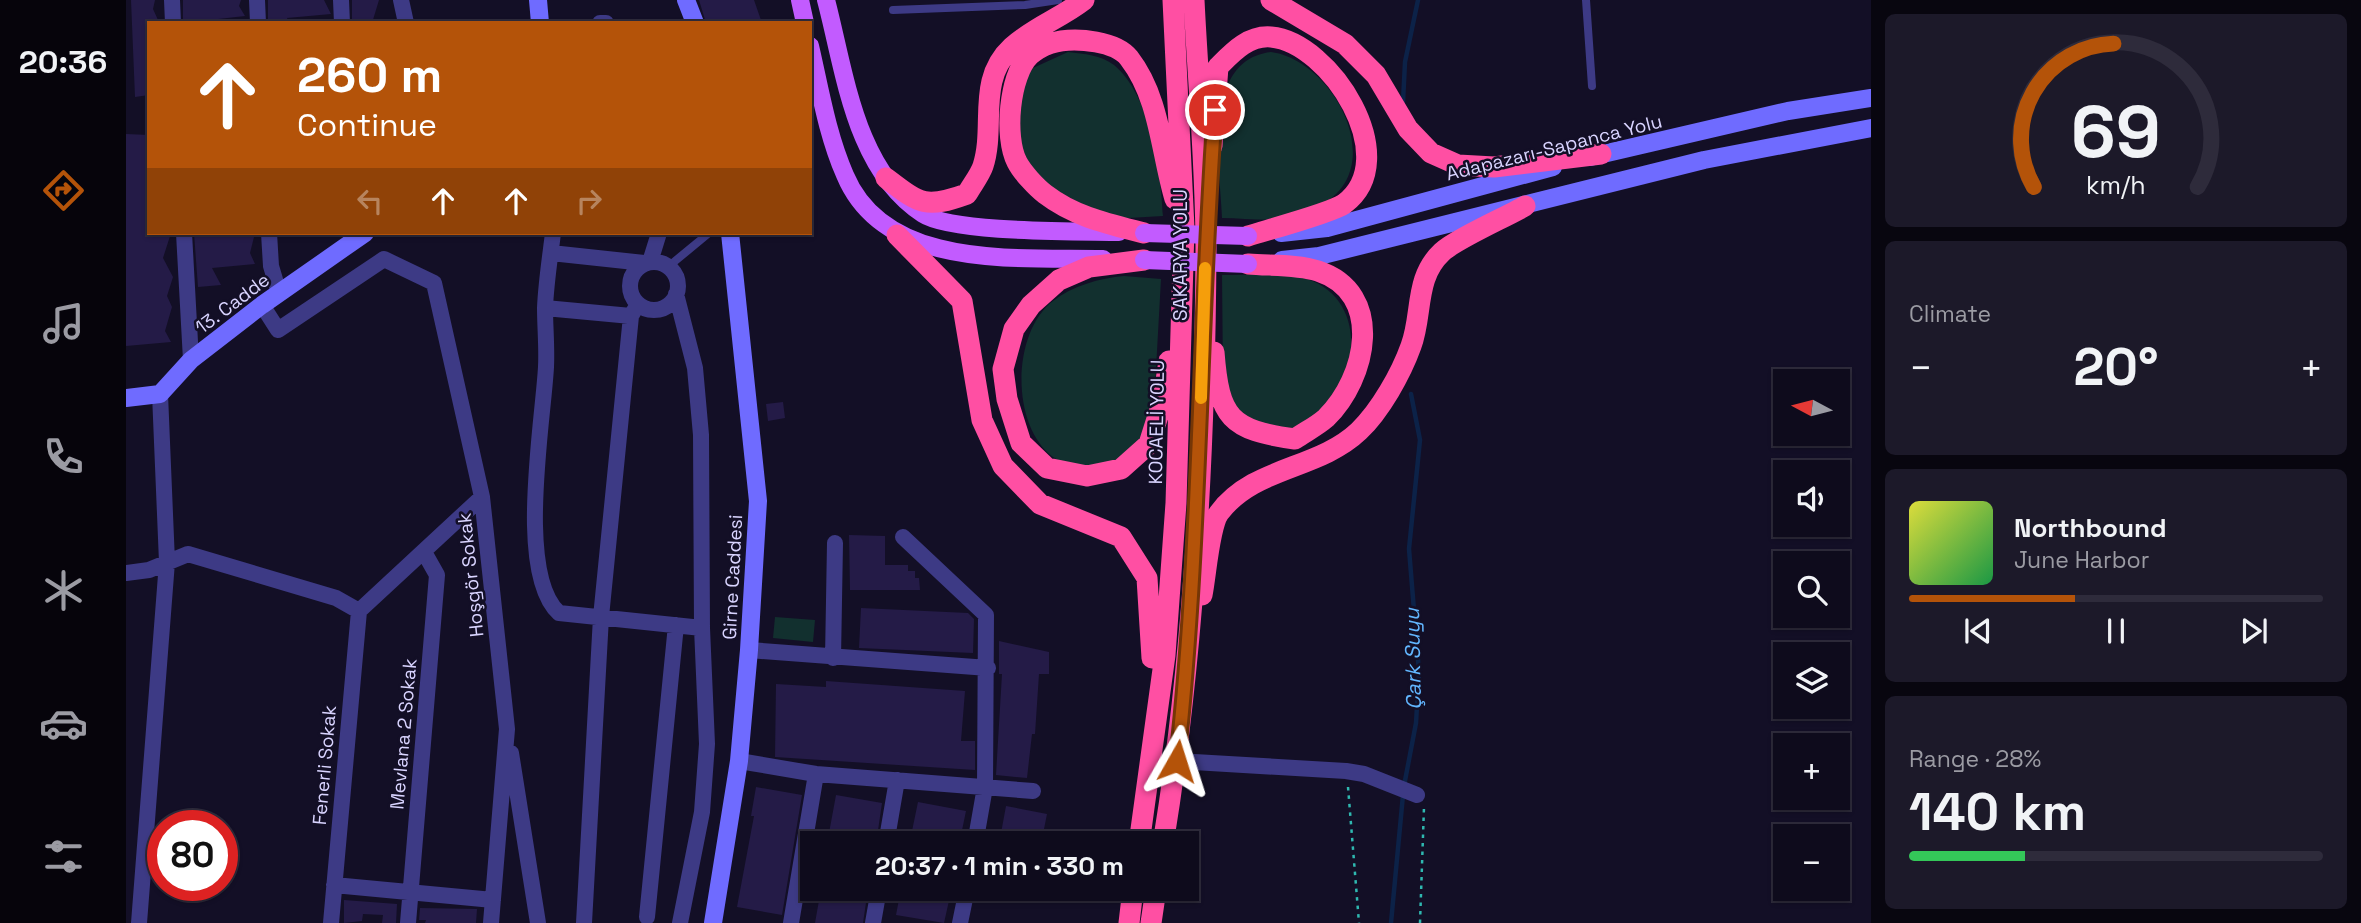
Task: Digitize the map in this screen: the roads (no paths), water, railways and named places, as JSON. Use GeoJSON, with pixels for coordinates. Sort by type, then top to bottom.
{"type":"FeatureCollection","features":[{"type":"Feature","properties":{"kind":"highway"},"geometry":{"type":"LineString","coordinates":[[886,178],[917,202],[944,202],[967,194],[983,165],[995,67],[1010,49],[1038,26],[1084,0]]}},
{"type":"Feature","properties":{"kind":"highway","name":"KOCAELİ YOLU"},"geometry":{"type":"LineString","coordinates":[[1141,831],[1165,656],[1177,503],[1184,228],[1173,0]]}},
{"type":"Feature","properties":{"kind":"highway","name":"SAKARYA YOLU"},"geometry":{"type":"LineString","coordinates":[[1165,831],[1177,761],[1185,687],[1199,467],[1206,251],[1194,0]]}},
{"type":"Feature","properties":{"kind":"highway"},"geometry":{"type":"LineString","coordinates":[[1271,0],[1345,44],[1376,75],[1408,129],[1431,153],[1458,165],[1494,167],[1601,154]]}},
{"type":"Feature","properties":{"kind":"highway"},"geometry":{"type":"LineString","coordinates":[[1248,236],[1344,204],[1363,178],[1367,148],[1362,121],[1342,89],[1300,46],[1270,36],[1242,44],[1218,67],[1206,251],[1217,391],[1233,421],[1260,434],[1295,439],[1326,418],[1351,382],[1364,348],[1363,312],[1340,282],[1317,270],[1248,264]]}},
{"type":"Feature","properties":{"kind":"highway"},"geometry":{"type":"LineString","coordinates":[[1144,233],[1087,219],[1044,193],[1016,161],[1009,111],[1016,78],[1030,55],[1054,42],[1079,39],[1105,44],[1127,55],[1153,102],[1164,162],[1184,228]]}},
{"type":"Feature","properties":{"kind":"highway"},"geometry":{"type":"LineString","coordinates":[[1185,687],[1217,515],[1239,491],[1266,477],[1331,453],[1360,430],[1388,390],[1412,345],[1422,282],[1442,252],[1525,206]]}},
{"type":"Feature","properties":{"kind":"highway"},"geometry":{"type":"LineString","coordinates":[[897,235],[962,301],[982,420],[1003,466],[1040,504],[1121,537],[1147,578],[1153,641],[1140,831]]}},
{"type":"Feature","properties":{"kind":"highway"},"geometry":{"type":"LineString","coordinates":[[1144,260],[1089,267],[1059,280],[1031,305],[1014,329],[1003,369],[1007,399],[1021,443],[1047,468],[1087,476],[1121,468],[1149,444],[1163,400],[1182,279]]}},
{"type":"Feature","properties":{"kind":"highway"},"geometry":{"type":"LineString","coordinates":[[1129,923],[1132,901]]}},
{"type":"Feature","properties":{"kind":"highway"},"geometry":{"type":"LineString","coordinates":[[1152,923],[1155,901]]}},
{"type":"Feature","properties":{"kind":"main road"},"geometry":{"type":"LineString","coordinates":[[538,0],[540,21]]}},
{"type":"Feature","properties":{"kind":"main road"},"geometry":{"type":"LineString","coordinates":[[686,0],[694,21]]}},
{"type":"Feature","properties":{"kind":"main road"},"geometry":{"type":"LineString","coordinates":[[800,0],[805,21]]}},
{"type":"Feature","properties":{"kind":"main road"},"geometry":{"type":"LineString","coordinates":[[826,0],[861,132],[886,178],[924,216],[977,227],[1248,236]]}},
{"type":"Feature","properties":{"kind":"main road"},"geometry":{"type":"LineString","coordinates":[[812,55],[827,122],[845,178],[868,208],[897,235],[965,256],[1248,264],[1320,256],[1704,160],[1871,128]]}},
{"type":"Feature","properties":{"kind":"main road","name":"Adapazarı-Sapanca Yolu"},"geometry":{"type":"LineString","coordinates":[[1248,236],[1327,228],[1601,154],[1788,111],[1871,98]]}},
{"type":"Feature","properties":{"kind":"main road","name":"13. Cadde"},"geometry":{"type":"LineString","coordinates":[[160,394],[191,360],[262,305],[362,235]]}},
{"type":"Feature","properties":{"kind":"main road","name":"Girne Caddesi"},"geometry":{"type":"LineString","coordinates":[[713,923],[739,761],[758,500],[730,235]]}},
{"type":"Feature","properties":{"kind":"main road"},"geometry":{"type":"LineString","coordinates":[[126,398],[160,394]]}},
{"type":"Feature","properties":{"kind":"street"},"geometry":{"type":"LineString","coordinates":[[172,0],[173,21]]}},
{"type":"Feature","properties":{"kind":"street"},"geometry":{"type":"LineString","coordinates":[[257,0],[258,21]]}},
{"type":"Feature","properties":{"kind":"street"},"geometry":{"type":"LineString","coordinates":[[341,0],[342,21]]}},
{"type":"Feature","properties":{"kind":"street"},"geometry":{"type":"LineString","coordinates":[[401,0],[406,21]]}},
{"type":"Feature","properties":{"kind":"street"},"geometry":{"type":"LineString","coordinates":[[184,235],[191,360]]}},
{"type":"Feature","properties":{"kind":"street"},"geometry":{"type":"LineString","coordinates":[[268,235],[271,266],[279,293]]}},
{"type":"Feature","properties":{"kind":"street"},"geometry":{"type":"LineString","coordinates":[[553,235],[545,307],[546,365],[536,505],[537,554],[543,589],[550,605],[559,613],[702,628]]}},
{"type":"Feature","properties":{"kind":"street"},"geometry":{"type":"LineString","coordinates":[[584,923],[601,617],[634,310],[629,285],[634,271],[647,262],[658,235]]}},
{"type":"Feature","properties":{"kind":"street"},"geometry":{"type":"LineString","coordinates":[[551,253],[669,266],[677,279],[677,295],[695,368],[701,435],[702,628],[707,744],[702,812],[680,923]]}},
{"type":"Feature","properties":{"kind":"street","name":"Hoşgör Sokak"},"geometry":{"type":"LineString","coordinates":[[262,305],[278,330],[384,259],[434,284],[482,497],[507,729],[491,923]]}},
{"type":"Feature","properties":{"kind":"street"},"geometry":{"type":"LineString","coordinates":[[545,307],[660,309],[677,295]]}},
{"type":"Feature","properties":{"kind":"street"},"geometry":{"type":"LineString","coordinates":[[139,923],[167,562],[160,394]]}},
{"type":"Feature","properties":{"kind":"street"},"geometry":{"type":"LineString","coordinates":[[126,573],[149,570],[188,554],[336,598],[359,611],[482,497]]}},
{"type":"Feature","properties":{"kind":"street"},"geometry":{"type":"LineString","coordinates":[[903,537],[986,615],[988,668],[985,787],[977,831]]}},
{"type":"Feature","properties":{"kind":"street"},"geometry":{"type":"LineString","coordinates":[[833,658],[835,543]]}},
{"type":"Feature","properties":{"kind":"street","name":"Mevlana 2 Sokak"},"geometry":{"type":"LineString","coordinates":[[408,923],[438,575],[424,552]]}},
{"type":"Feature","properties":{"kind":"street","name":"Fenerli Sokak"},"geometry":{"type":"LineString","coordinates":[[331,923],[359,611]]}},
{"type":"Feature","properties":{"kind":"street"},"geometry":{"type":"LineString","coordinates":[[647,917],[676,625]]}},
{"type":"Feature","properties":{"kind":"street"},"geometry":{"type":"LineString","coordinates":[[749,650],[988,668]]}},
{"type":"Feature","properties":{"kind":"street"},"geometry":{"type":"LineString","coordinates":[[507,729],[538,923]]}},
{"type":"Feature","properties":{"kind":"street"},"geometry":{"type":"LineString","coordinates":[[739,761],[816,774],[1033,791]]}},
{"type":"Feature","properties":{"kind":"street"},"geometry":{"type":"LineString","coordinates":[[1177,761],[1346,771],[1364,774],[1418,794]]}},
{"type":"Feature","properties":{"kind":"street"},"geometry":{"type":"LineString","coordinates":[[791,923],[816,774]]}},
{"type":"Feature","properties":{"kind":"street"},"geometry":{"type":"LineString","coordinates":[[888,831],[897,780]]}},
{"type":"Feature","properties":{"kind":"street"},"geometry":{"type":"LineString","coordinates":[[334,885],[494,901]]}},
{"type":"Feature","properties":{"kind":"street"},"geometry":{"type":"LineString","coordinates":[[873,923],[876,901]]}},
{"type":"Feature","properties":{"kind":"street"},"geometry":{"type":"LineString","coordinates":[[960,923],[965,901]]}},
{"type":"Feature","properties":{"kind":"lane"},"geometry":{"type":"LineString","coordinates":[[893,10],[1025,5],[1058,0]]}},
{"type":"Feature","properties":{"kind":"lane"},"geometry":{"type":"LineString","coordinates":[[1586,0],[1592,86]]}},
{"type":"Feature","properties":{"kind":"lane"},"geometry":{"type":"LineString","coordinates":[[669,266],[707,235]]}},
{"type":"Feature","properties":{"kind":"waterway","name":"Çark Suyu"},"geometry":{"type":"LineString","coordinates":[[1403,102],[1405,62],[1418,0]]}},
{"type":"Feature","properties":{"kind":"waterway","name":"Çark Suyu"},"geometry":{"type":"LineString","coordinates":[[1404,786],[1416,723],[1419,672],[1409,549],[1420,440],[1411,394]]}},
{"type":"Feature","properties":{"kind":"waterway","name":"Çark Suyu"},"geometry":{"type":"LineString","coordinates":[[1391,923],[1403,795]]}}]}
